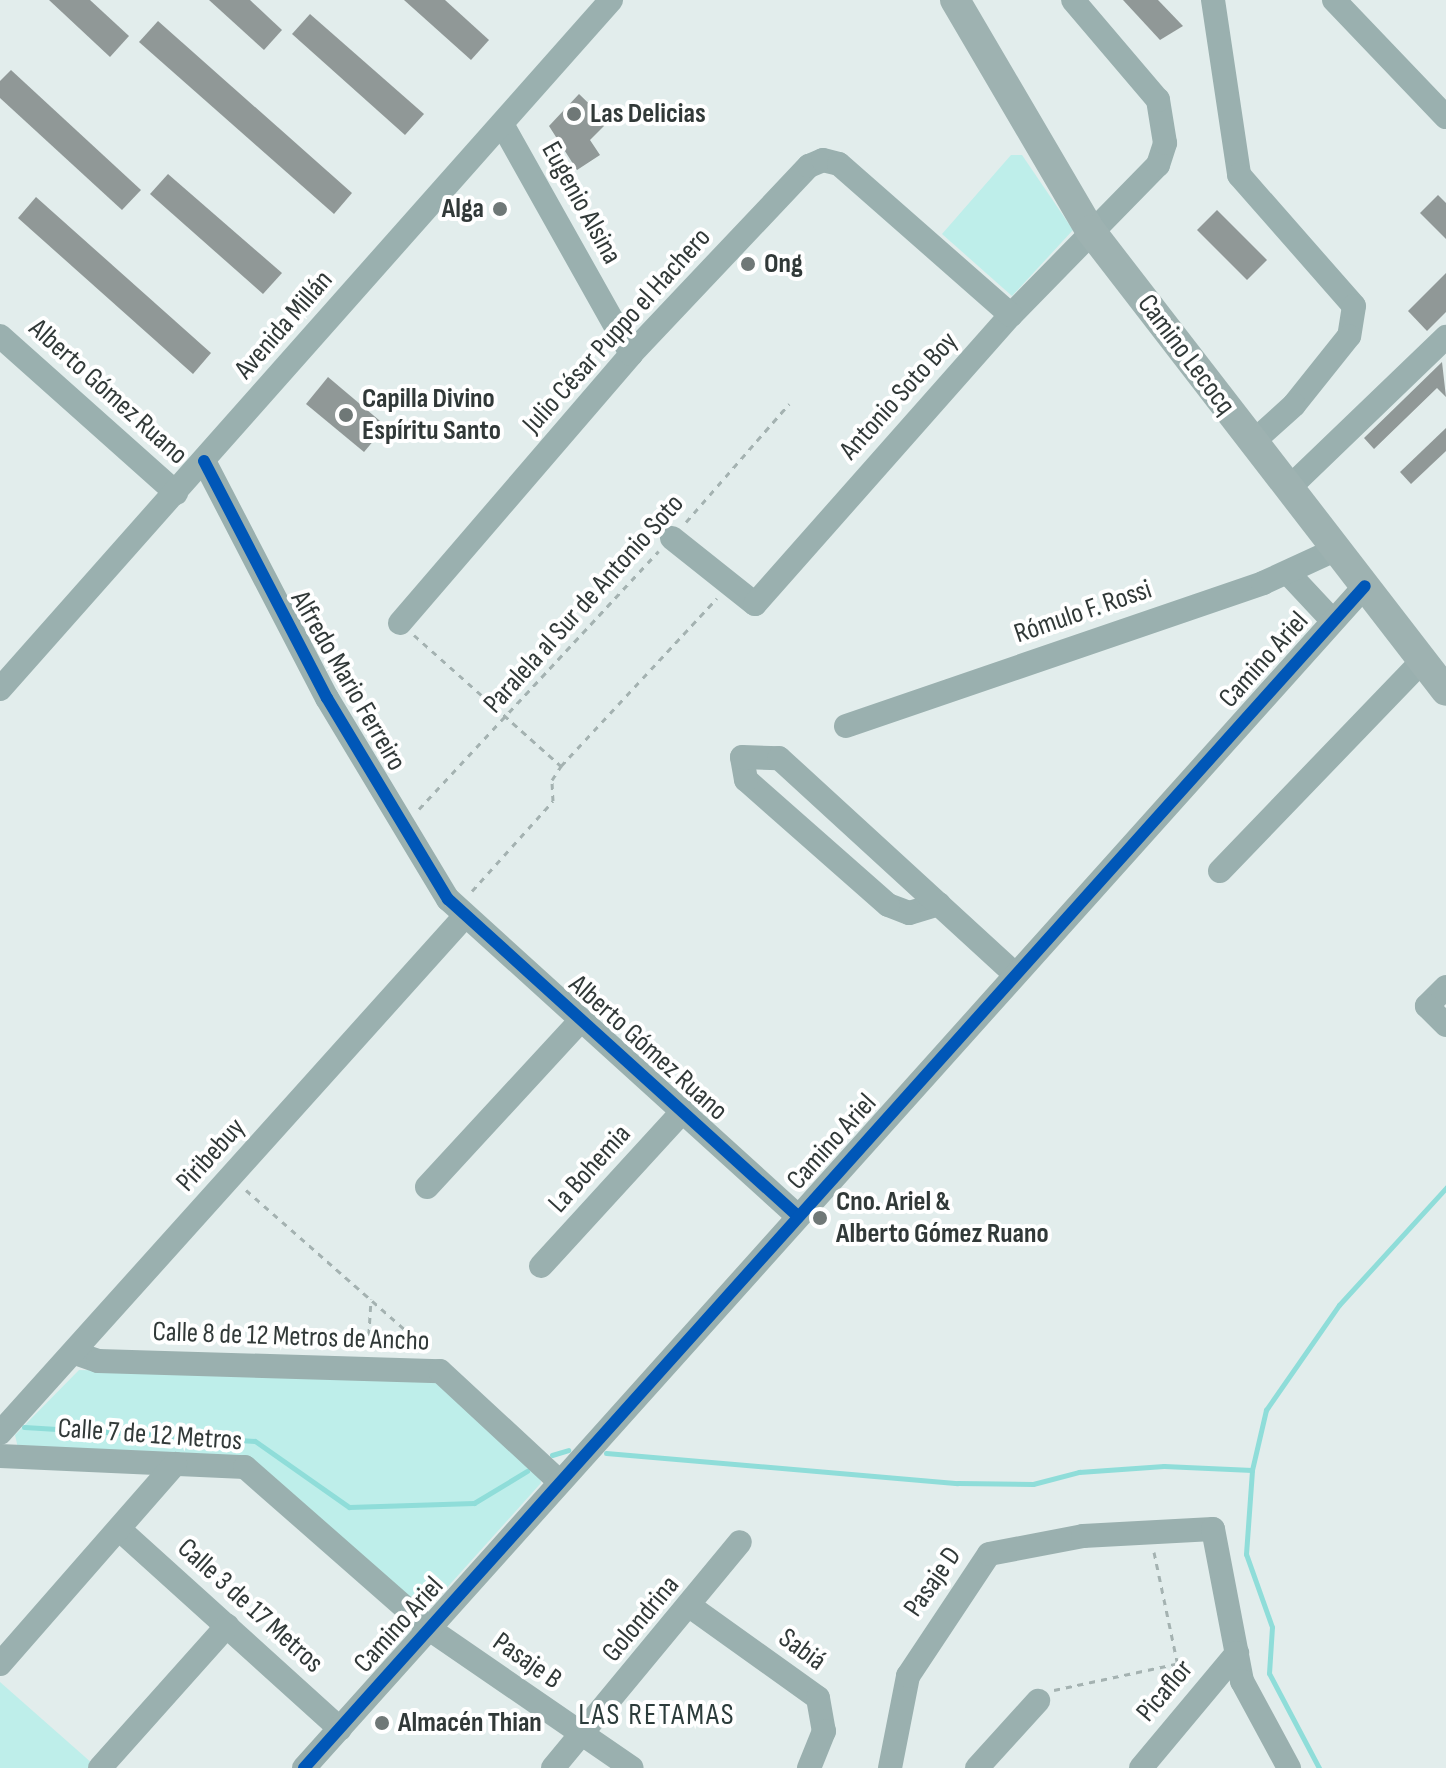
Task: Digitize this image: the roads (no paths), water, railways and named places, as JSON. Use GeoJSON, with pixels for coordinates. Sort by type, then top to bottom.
{"type":"FeatureCollection","features":[{"type":"Feature","properties":{"kind":"main road","name":"Camino Lecocq"},"geometry":{"type":"LineString","coordinates":[[955,0],[1090,230],[1446,691]]}},
{"type":"Feature","properties":{"kind":"street","name":"Avenida Millán"},"geometry":{"type":"LineString","coordinates":[[0,689],[611,0]]}},
{"type":"Feature","properties":{"kind":"street","name":"Antonio Soto Boy"},"geometry":{"type":"LineString","coordinates":[[672,538],[755,604],[1011,315],[1090,230],[1158,165],[1165,143],[1158,100],[1073,0]]}},
{"type":"Feature","properties":{"kind":"street"},"geometry":{"type":"LineString","coordinates":[[1213,0],[1239,175],[1354,306],[1349,336],[1294,405],[1252,443]]}},
{"type":"Feature","properties":{"kind":"street"},"geometry":{"type":"LineString","coordinates":[[1334,0],[1446,117]]}},
{"type":"Feature","properties":{"kind":"street","name":"Eugenio Alsina"},"geometry":{"type":"LineString","coordinates":[[502,124],[631,354]]}},
{"type":"Feature","properties":{"kind":"street","name":"Julio César Puppo el Hachero"},"geometry":{"type":"LineString","coordinates":[[400,623],[631,354],[809,166],[823,160],[839,164],[1011,315]]}},
{"type":"Feature","properties":{"kind":"street","name":"Alberto Gómez Ruano"},"geometry":{"type":"LineString","coordinates":[[0,336],[176,493]]}},
{"type":"Feature","properties":{"kind":"street"},"geometry":{"type":"LineString","coordinates":[[1289,488],[1446,337]]}},
{"type":"Feature","properties":{"kind":"street","name":"Alfredo Mario Ferreiro"},"geometry":{"type":"LineString","coordinates":[[204,461],[281,615],[448,899],[465,916]]}},
{"type":"Feature","properties":{"kind":"street","name":"Rómulo F. Rossi"},"geometry":{"type":"LineString","coordinates":[[846,726],[1288,573],[1337,549]]}},
{"type":"Feature","properties":{"kind":"street"},"geometry":{"type":"LineString","coordinates":[[1288,573],[1332,620]]}},
{"type":"Feature","properties":{"kind":"street","name":"Camino Ariel"},"geometry":{"type":"LineString","coordinates":[[304,1768],[1365,586]]}},
{"type":"Feature","properties":{"kind":"street"},"geometry":{"type":"LineString","coordinates":[[1220,871],[1422,661]]}},
{"type":"Feature","properties":{"kind":"street"},"geometry":{"type":"LineString","coordinates":[[939,904],[909,913],[888,905],[746,780],[742,757],[779,758],[939,904],[1015,974]]}},
{"type":"Feature","properties":{"kind":"street","name":"Alberto Gómez Ruano"},"geometry":{"type":"LineString","coordinates":[[465,916],[798,1216]]}},
{"type":"Feature","properties":{"kind":"street","name":"Piribebuy"},"geometry":{"type":"LineString","coordinates":[[0,1433],[465,916]]}},
{"type":"Feature","properties":{"kind":"street"},"geometry":{"type":"LineString","coordinates":[[1446,987],[1427,1006],[1446,1025]]}},
{"type":"Feature","properties":{"kind":"street"},"geometry":{"type":"LineString","coordinates":[[427,1187],[581,1020]]}},
{"type":"Feature","properties":{"kind":"street","name":"La Bohemia"},"geometry":{"type":"LineString","coordinates":[[541,1266],[683,1111]]}},
{"type":"Feature","properties":{"kind":"street","name":"Calle 8 de 12 Metros de Ancho"},"geometry":{"type":"LineString","coordinates":[[75,1353],[98,1361],[440,1371],[560,1482]]}},
{"type":"Feature","properties":{"kind":"street","name":"Calle 7 de 12 Metros"},"geometry":{"type":"LineString","coordinates":[[0,1456],[175,1464],[254,1472],[428,1628]]}},
{"type":"Feature","properties":{"kind":"street"},"geometry":{"type":"LineString","coordinates":[[0,1664],[175,1464]]}},
{"type":"Feature","properties":{"kind":"street","name":"Calle 3 de 17 Metros"},"geometry":{"type":"LineString","coordinates":[[119,1529],[340,1729]]}},
{"type":"Feature","properties":{"kind":"street","name":"Pasaje D"},"geometry":{"type":"LineString","coordinates":[[890,1768],[908,1676],[989,1554],[1083,1536],[1213,1529],[1237,1653]]}},
{"type":"Feature","properties":{"kind":"street","name":"Golondrina"},"geometry":{"type":"LineString","coordinates":[[553,1768],[691,1607],[740,1542]]}},
{"type":"Feature","properties":{"kind":"street","name":"Sabiá"},"geometry":{"type":"LineString","coordinates":[[691,1607],[818,1698],[824,1731],[809,1768]]}},
{"type":"Feature","properties":{"kind":"street"},"geometry":{"type":"LineString","coordinates":[[100,1768],[227,1626]]}},
{"type":"Feature","properties":{"kind":"street","name":"Pasaje B"},"geometry":{"type":"LineString","coordinates":[[428,1628],[580,1736],[632,1768]]}},
{"type":"Feature","properties":{"kind":"street"},"geometry":{"type":"LineString","coordinates":[[1237,1653],[1255,1710],[1289,1768]]}},
{"type":"Feature","properties":{"kind":"street","name":"Picaflor"},"geometry":{"type":"LineString","coordinates":[[1141,1768],[1189,1706],[1237,1653]]}},
{"type":"Feature","properties":{"kind":"street"},"geometry":{"type":"LineString","coordinates":[[977,1768],[1038,1701]]}},
{"type":"Feature","properties":{"kind":"waterway"},"geometry":{"type":"LineString","coordinates":[[1319,1768],[1269,1673],[1272,1627],[1246,1554],[1252,1470],[1266,1410],[1339,1305],[1446,1188]]}},
{"type":"Feature","properties":{"kind":"waterway"},"geometry":{"type":"LineString","coordinates":[[24,1427],[255,1441],[349,1507],[474,1503],[527,1471]]}},
{"type":"Feature","properties":{"kind":"waterway"},"geometry":{"type":"LineString","coordinates":[[552,1455],[568,1450]]}},
{"type":"Feature","properties":{"kind":"waterway"},"geometry":{"type":"LineString","coordinates":[[606,1453],[958,1483],[1033,1484],[1079,1472],[1164,1466],[1252,1470]]}},
{"type":"Feature","properties":{"kind":"place","name":"Las Delicias"},"geometry":{"type":"Point","coordinates":[574,114]}},
{"type":"Feature","properties":{"kind":"place","name":"Alga"},"geometry":{"type":"Point","coordinates":[500,209]}},
{"type":"Feature","properties":{"kind":"place","name":"Ong"},"geometry":{"type":"Point","coordinates":[748,264]}},
{"type":"Feature","properties":{"kind":"place","name":"Capilla Divino Espíritu Santo"},"geometry":{"type":"Point","coordinates":[346,415]}},
{"type":"Feature","properties":{"kind":"place","name":"Cno. Ariel & Alberto Gómez Ruano"},"geometry":{"type":"Point","coordinates":[820,1218]}},
{"type":"Feature","properties":{"kind":"place","name":"Almacén Thian"},"geometry":{"type":"Point","coordinates":[382,1723]}},
{"type":"Feature","properties":{"kind":"district","name":"LAS RETAMAS"},"geometry":{"type":"Point","coordinates":[657,1715]}}]}
